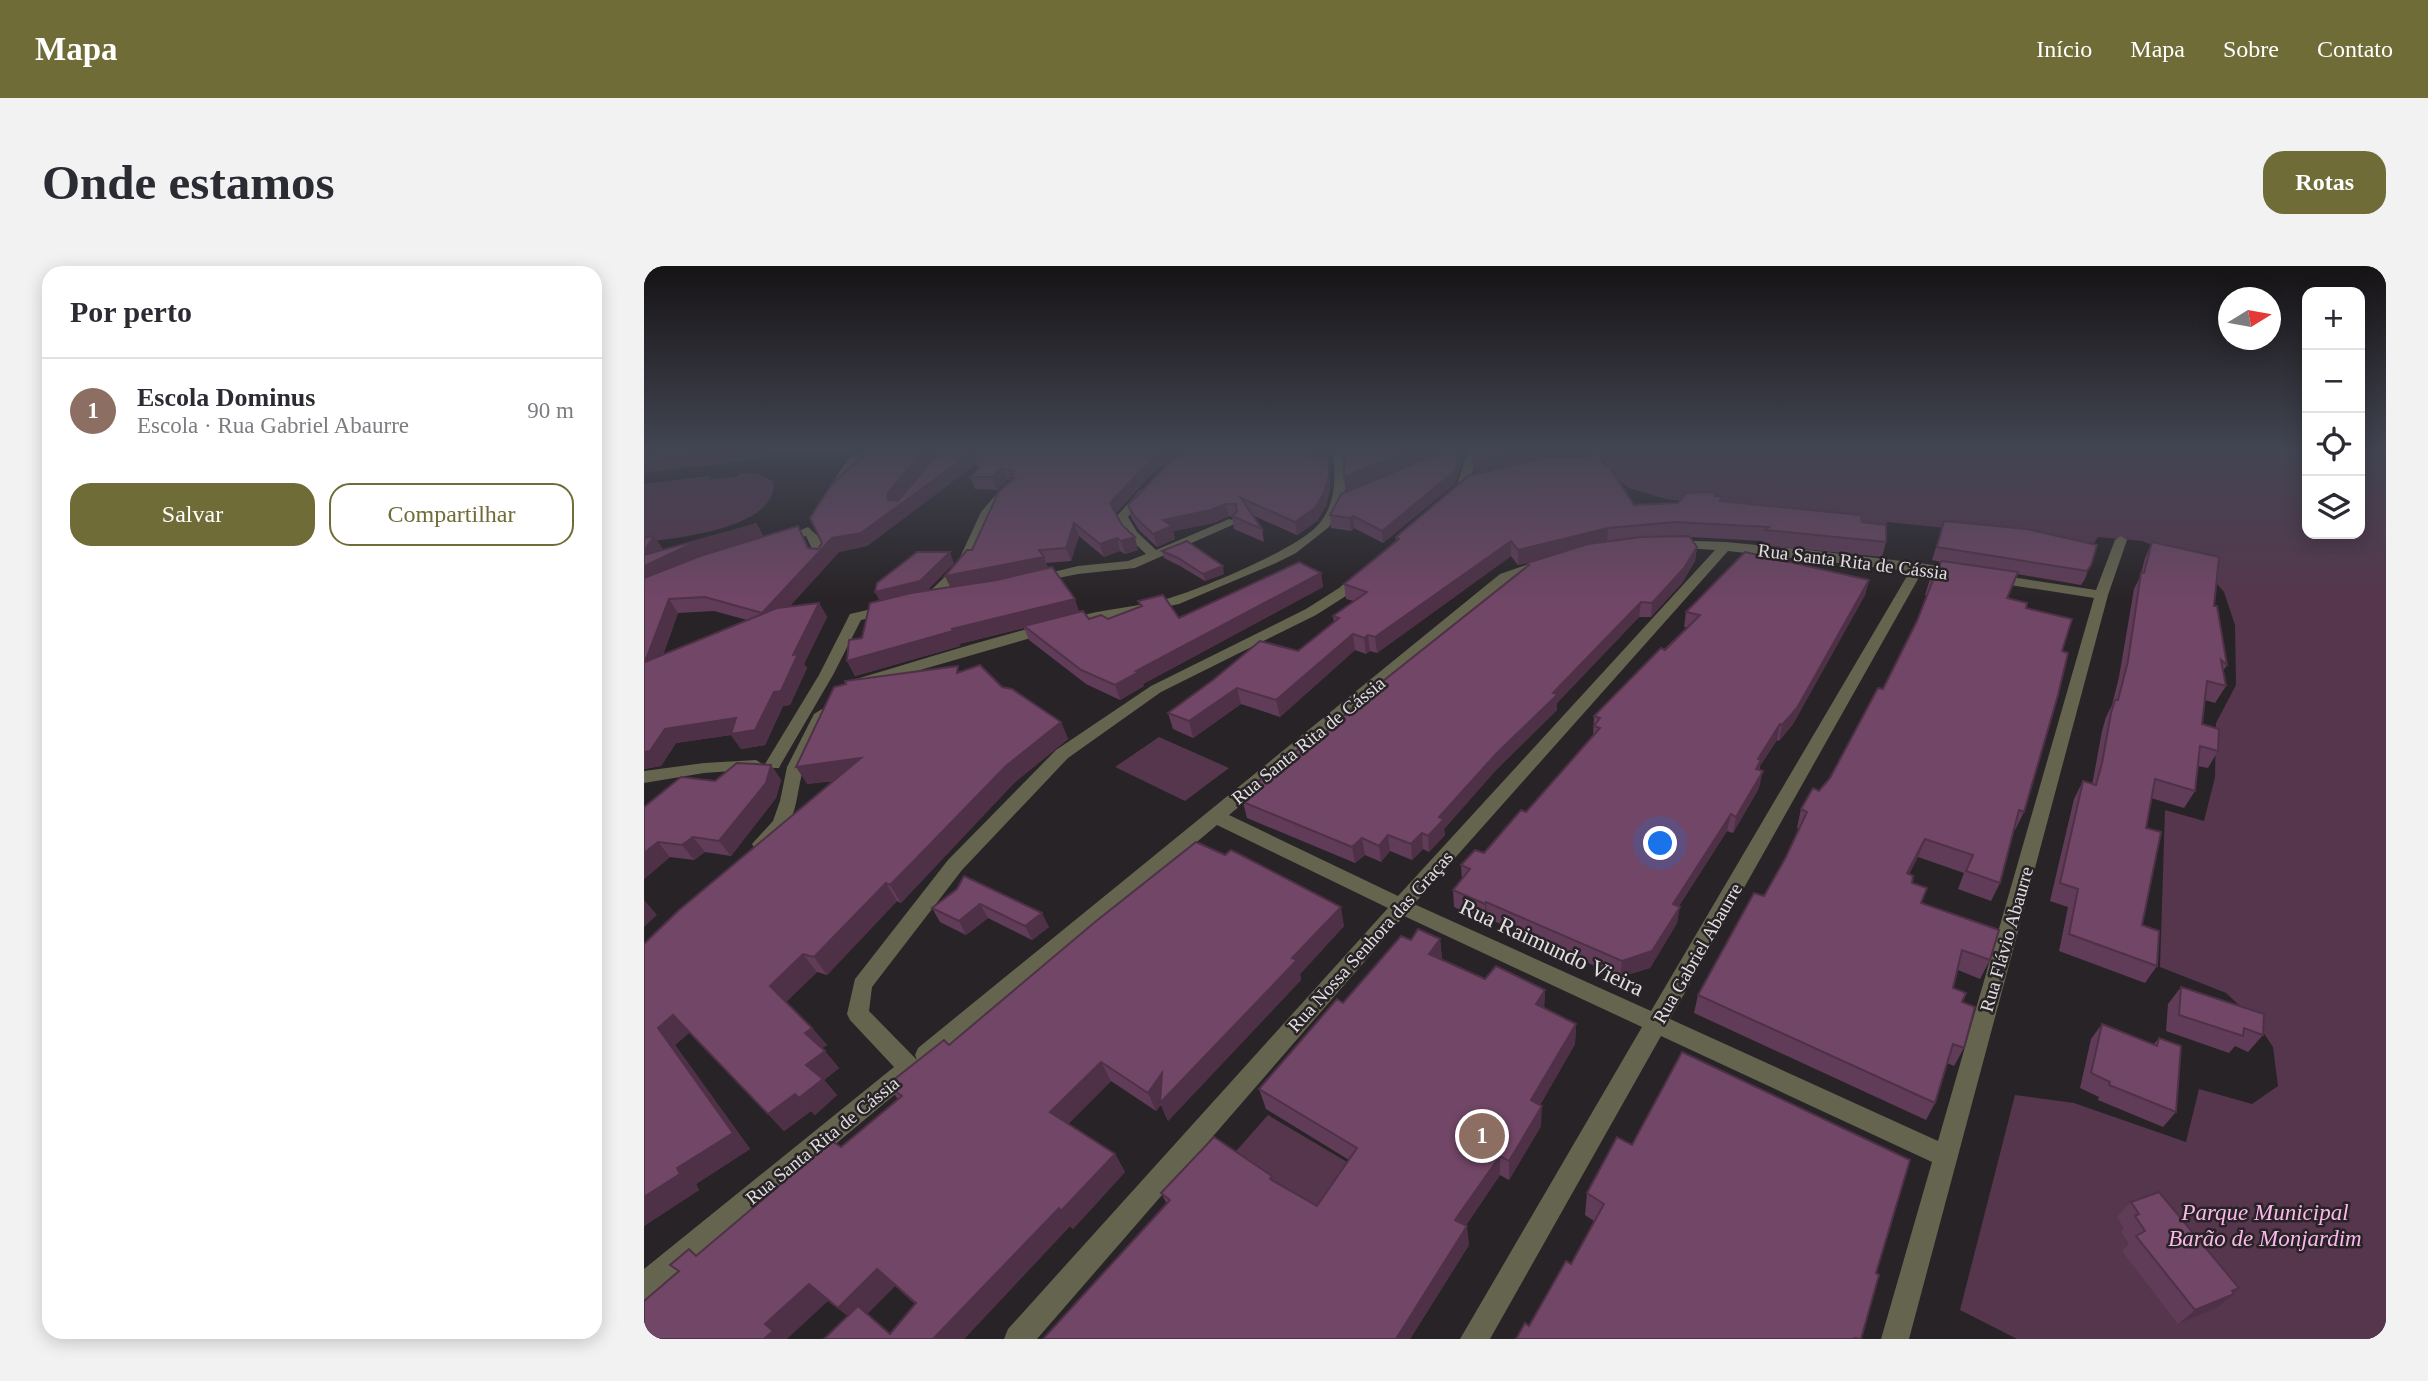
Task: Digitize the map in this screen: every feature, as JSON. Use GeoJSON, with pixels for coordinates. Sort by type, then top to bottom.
{"type":"FeatureCollection","features":[{"type":"Feature","properties":{"kind":"street"},"geometry":{"type":"LineString","coordinates":[[822,508],[828,499]]}},
{"type":"Feature","properties":{"kind":"street"},"geometry":{"type":"LineString","coordinates":[[931,598],[953,578],[965,562],[986,510],[996,499]]}},
{"type":"Feature","properties":{"kind":"street"},"geometry":{"type":"LineString","coordinates":[[1137,499],[1122,517],[1132,534],[1155,555]]}},
{"type":"Feature","properties":{"kind":"street"},"geometry":{"type":"LineString","coordinates":[[752,853],[781,824],[795,767],[826,708],[847,686],[1074,621],[1174,601],[1292,550],[1323,527],[1337,499]]}},
{"type":"Feature","properties":{"kind":"street"},"geometry":{"type":"LineString","coordinates":[[1336,502],[1343,499]]}},
{"type":"Feature","properties":{"kind":"street"},"geometry":{"type":"LineString","coordinates":[[1023,583],[1078,570],[1122,567],[1233,522]]}},
{"type":"Feature","properties":{"kind":"street"},"geometry":{"type":"LineString","coordinates":[[770,545],[812,525],[821,556]]}},
{"type":"Feature","properties":{"kind":"street","name":"Rua Flávio Abaurre"},"geometry":{"type":"LineString","coordinates":[[1895,1339],[2101,595],[2121,540]]}},
{"type":"Feature","properties":{"kind":"street","name":"Rua Santa Rita de Cássia"},"geometry":{"type":"LineString","coordinates":[[1651,543],[1685,542],[1919,567],[2101,595]]}},
{"type":"Feature","properties":{"kind":"street","name":"Rua Nossa Senhora das Graças"},"geometry":{"type":"LineString","coordinates":[[1018,1339],[1401,906],[1726,546]]}},
{"type":"Feature","properties":{"kind":"street"},"geometry":{"type":"LineString","coordinates":[[910,1068],[858,1014],[862,985],[955,864],[1062,754],[1113,717],[1167,683],[1311,612],[1344,591],[1374,561]]}},
{"type":"Feature","properties":{"kind":"street","name":"Rua Santa Rita de Cássia"},"geometry":{"type":"LineString","coordinates":[[644,1286],[1505,578],[1553,561]]}},
{"type":"Feature","properties":{"kind":"street","name":"Rua Gabriel Abaurre"},"geometry":{"type":"LineString","coordinates":[[1474,1339],[1919,567]]}},
{"type":"Feature","properties":{"kind":"street"},"geometry":{"type":"LineString","coordinates":[[916,601],[956,595]]}},
{"type":"Feature","properties":{"kind":"street"},"geometry":{"type":"LineString","coordinates":[[773,764],[826,675],[855,617],[900,606]]}},
{"type":"Feature","properties":{"kind":"street"},"geometry":{"type":"LineString","coordinates":[[644,777],[704,768],[773,764],[795,767]]}},
{"type":"Feature","properties":{"kind":"street"},"geometry":{"type":"LineString","coordinates":[[678,792],[704,768]]}},
{"type":"Feature","properties":{"kind":"street","name":"Rua Raimundo Vieira"},"geometry":{"type":"LineString","coordinates":[[1214,816],[1656,1025],[1945,1156]]}},
{"type":"Feature","properties":{"kind":"green space"},"geometry":{"type":"Polygon","coordinates":[[[644,499],[769,499],[759,511],[743,521],[701,534],[644,542],[644,499]]]}},
{"type":"Feature","properties":{"kind":"green space","name":"Parque Municipal Barão de Monjardim"},"geometry":{"type":"Polygon","coordinates":[[[1667,499],[2302,499],[2302,539],[2365,539],[2365,499],[2386,499],[2386,1339],[2017,1339],[1960,1310],[2015,1095],[2074,1103],[2186,1142],[2199,1089],[2252,1104],[2278,1086],[2273,1047],[2255,1020],[2226,993],[2160,967],[2165,810],[2204,821],[2215,777],[2216,723],[2236,685],[2235,625],[2224,592],[2203,568],[2142,541],[2098,537],[2094,543],[1887,522],[1886,528],[1667,499]]]}},
{"type":"Feature","properties":{"kind":"green space"},"geometry":{"type":"Polygon","coordinates":[[[1159,737],[1229,768],[1185,801],[1115,767],[1159,737]]]}},
{"type":"Feature","properties":{"kind":"green space"},"geometry":{"type":"Polygon","coordinates":[[[1268,1115],[1359,1169],[1322,1217],[1230,1158],[1268,1115]]]}},
{"type":"Feature","properties":{"kind":"building"},"geometry":{"type":"Polygon","coordinates":[[[822,499],[907,499],[861,533],[832,538],[762,613],[705,597],[669,599],[645,662],[777,608],[819,603],[793,655],[798,654],[781,691],[774,692],[755,730],[731,734],[736,718],[665,729],[650,751],[644,752],[644,578],[700,556],[798,526],[808,548],[818,549],[822,543],[810,518],[822,499]]]}},
{"type":"Feature","properties":{"kind":"building"},"geometry":{"type":"Polygon","coordinates":[[[995,499],[1114,499],[1110,503],[1122,525],[1135,537],[1121,541],[1117,538],[1100,544],[1074,523],[1066,548],[1039,550],[1044,557],[945,576],[967,550],[972,550],[995,499]]]}},
{"type":"Feature","properties":{"kind":"building"},"geometry":{"type":"Polygon","coordinates":[[[1134,499],[1242,499],[1262,529],[1232,516],[1237,512],[1236,504],[1226,504],[1211,510],[1163,520],[1172,526],[1153,534],[1135,517],[1128,505],[1134,499]]]}},
{"type":"Feature","properties":{"kind":"building"},"geometry":{"type":"Polygon","coordinates":[[[1243,499],[1320,499],[1315,508],[1295,522],[1243,499]]]}},
{"type":"Feature","properties":{"kind":"building"},"geometry":{"type":"Polygon","coordinates":[[[1338,499],[1421,499],[1382,531],[1353,516],[1350,518],[1330,515],[1338,499]]]}},
{"type":"Feature","properties":{"kind":"building"},"geometry":{"type":"Polygon","coordinates":[[[1441,499],[1630,499],[1634,505],[1678,503],[1681,499],[1721,499],[1861,515],[1862,522],[1886,525],[1886,542],[1765,530],[1769,527],[1676,522],[1608,528],[1518,550],[1511,541],[1375,637],[1368,635],[1364,638],[1353,634],[1276,700],[1237,688],[1189,721],[1168,713],[1260,641],[1298,651],[1339,618],[1333,616],[1367,592],[1344,584],[1399,539],[1396,537],[1441,499]]]}},
{"type":"Feature","properties":{"kind":"building"},"geometry":{"type":"Polygon","coordinates":[[[1944,521],[2027,529],[2097,545],[2087,571],[1937,547],[1944,521]]]}},
{"type":"Feature","properties":{"kind":"building"},"geometry":{"type":"Polygon","coordinates":[[[757,524],[689,545],[644,566],[644,555],[757,524]]]}},
{"type":"Feature","properties":{"kind":"building"},"geometry":{"type":"Polygon","coordinates":[[[654,536],[644,551],[644,538],[654,536]]]}},
{"type":"Feature","properties":{"kind":"building"},"geometry":{"type":"Polygon","coordinates":[[[1689,536],[1697,547],[1684,568],[1652,603],[1641,602],[1553,693],[1558,694],[1496,754],[1439,817],[1444,819],[1428,836],[1422,833],[1411,844],[1388,835],[1379,846],[1362,838],[1352,847],[1243,802],[1247,799],[1241,795],[1300,748],[1306,750],[1373,689],[1529,565],[1527,563],[1588,544],[1641,537],[1689,536]]]}},
{"type":"Feature","properties":{"kind":"building"},"geometry":{"type":"Polygon","coordinates":[[[1187,541],[1223,566],[1203,574],[1162,551],[1187,541]]]}},
{"type":"Feature","properties":{"kind":"building"},"geometry":{"type":"Polygon","coordinates":[[[2152,542],[2219,557],[2214,606],[2217,606],[2227,665],[2221,660],[2226,686],[2207,681],[2202,724],[2219,729],[2218,751],[2200,746],[2195,791],[2155,779],[2146,828],[2161,832],[2142,925],[2159,931],[2157,966],[2069,934],[2078,889],[2060,883],[2083,781],[2096,785],[2102,763],[2111,713],[2115,700],[2118,700],[2128,661],[2141,573],[2144,573],[2152,542]]]}},
{"type":"Feature","properties":{"kind":"building"},"geometry":{"type":"Polygon","coordinates":[[[917,552],[950,552],[920,581],[875,592],[877,583],[917,552]]]}},
{"type":"Feature","properties":{"kind":"building"},"geometry":{"type":"Polygon","coordinates":[[[1745,552],[1869,580],[1797,708],[1780,724],[1758,759],[1761,760],[1756,769],[1763,771],[1736,817],[1731,814],[1673,904],[1680,907],[1652,951],[1622,961],[1453,890],[1470,869],[1461,865],[1475,850],[1484,853],[1521,810],[1526,812],[1600,728],[1594,726],[1600,718],[1594,716],[1661,648],[1665,650],[1700,615],[1686,612],[1745,552]]]}},
{"type":"Feature","properties":{"kind":"building"},"geometry":{"type":"Polygon","coordinates":[[[1942,561],[2018,572],[2007,598],[2027,603],[2026,608],[2072,619],[2062,651],[2068,653],[2058,695],[2024,812],[2019,810],[2000,883],[1966,871],[1973,855],[1925,839],[1907,873],[1913,876],[1912,883],[1927,888],[1921,903],[1999,930],[1990,960],[1962,950],[1953,988],[1966,993],[1962,1002],[1975,1007],[1964,1048],[1953,1044],[1935,1103],[1698,995],[1754,893],[1764,896],[1786,857],[1807,812],[1801,809],[1813,788],[1819,791],[1830,778],[1878,688],[1883,689],[1917,621],[1933,580],[1930,579],[1942,561]]]}},
{"type":"Feature","properties":{"kind":"building"},"geometry":{"type":"Polygon","coordinates":[[[1299,562],[1321,573],[1136,671],[1139,672],[1115,685],[1081,670],[1024,626],[1083,611],[1089,619],[1101,615],[1108,619],[1142,606],[1138,601],[1163,595],[1179,618],[1299,562]]]}},
{"type":"Feature","properties":{"kind":"building"},"geometry":{"type":"Polygon","coordinates":[[[1052,567],[1075,599],[952,629],[953,631],[847,661],[849,640],[862,638],[870,603],[1052,567]]]}},
{"type":"Feature","properties":{"kind":"building"},"geometry":{"type":"Polygon","coordinates":[[[980,665],[1002,687],[1012,689],[1061,722],[1006,766],[890,885],[886,883],[814,957],[803,954],[770,986],[812,1028],[805,1033],[825,1051],[806,1065],[823,1079],[799,1098],[795,1094],[768,1114],[673,1015],[658,1028],[733,1133],[677,1168],[680,1174],[644,1197],[644,944],[679,910],[861,758],[796,767],[834,687],[846,684],[845,681],[958,666],[957,673],[980,665]]]}},
{"type":"Feature","properties":{"kind":"building"},"geometry":{"type":"Polygon","coordinates":[[[737,763],[771,765],[766,783],[719,841],[693,837],[682,845],[658,842],[644,853],[644,807],[681,777],[715,781],[737,763]]]}},
{"type":"Feature","properties":{"kind":"building"},"geometry":{"type":"Polygon","coordinates":[[[1196,842],[1225,855],[1231,850],[1341,907],[1292,958],[1297,960],[1160,1103],[1162,1073],[1148,1093],[1101,1062],[1050,1112],[1115,1154],[933,1339],[824,1339],[858,1306],[890,1334],[916,1303],[877,1269],[838,1308],[809,1284],[765,1324],[773,1331],[764,1339],[644,1339],[644,1301],[679,1271],[670,1265],[689,1249],[696,1256],[832,1141],[841,1147],[902,1096],[887,1085],[944,1040],[949,1045],[1095,922],[1196,842]]]}},
{"type":"Feature","properties":{"kind":"building"},"geometry":{"type":"Polygon","coordinates":[[[964,876],[1042,913],[1025,926],[980,904],[959,921],[932,908],[957,889],[964,876]]]}},
{"type":"Feature","properties":{"kind":"building"},"geometry":{"type":"Polygon","coordinates":[[[1418,929],[1440,939],[1429,954],[1485,979],[1496,966],[1545,990],[1536,1004],[1576,1024],[1531,1100],[1542,1106],[1509,1161],[1500,1156],[1455,1220],[1467,1226],[1396,1339],[1043,1339],[1170,1200],[1161,1193],[1214,1137],[1272,1176],[1270,1179],[1317,1206],[1357,1148],[1259,1089],[1337,999],[1343,1003],[1401,936],[1411,940],[1418,929]]]}},
{"type":"Feature","properties":{"kind":"building"},"geometry":{"type":"Polygon","coordinates":[[[2181,987],[2264,1014],[2263,1035],[2244,1028],[2243,1036],[2179,1015],[2181,987]]]}},
{"type":"Feature","properties":{"kind":"building"},"geometry":{"type":"Polygon","coordinates":[[[2102,1024],[2157,1046],[2159,1038],[2181,1046],[2176,1112],[2109,1085],[2110,1082],[2091,1073],[2102,1024]]]}},
{"type":"Feature","properties":{"kind":"building"},"geometry":{"type":"Polygon","coordinates":[[[1682,1052],[1910,1160],[1876,1273],[1879,1275],[1861,1339],[1516,1339],[1525,1323],[1529,1326],[1566,1261],[1571,1264],[1604,1204],[1587,1193],[1617,1137],[1632,1145],[1682,1052]]]}},
{"type":"Feature","properties":{"kind":"building"},"geometry":{"type":"Polygon","coordinates":[[[2159,1192],[2239,1288],[2232,1291],[2234,1294],[2195,1310],[2136,1236],[2145,1231],[2135,1216],[2139,1214],[2131,1202],[2159,1192]]]}},
{"type":"Feature","properties":{"kind":"place","name":"Escola Dominus"},"geometry":{"type":"Point","coordinates":[1482,1136]}}]}
